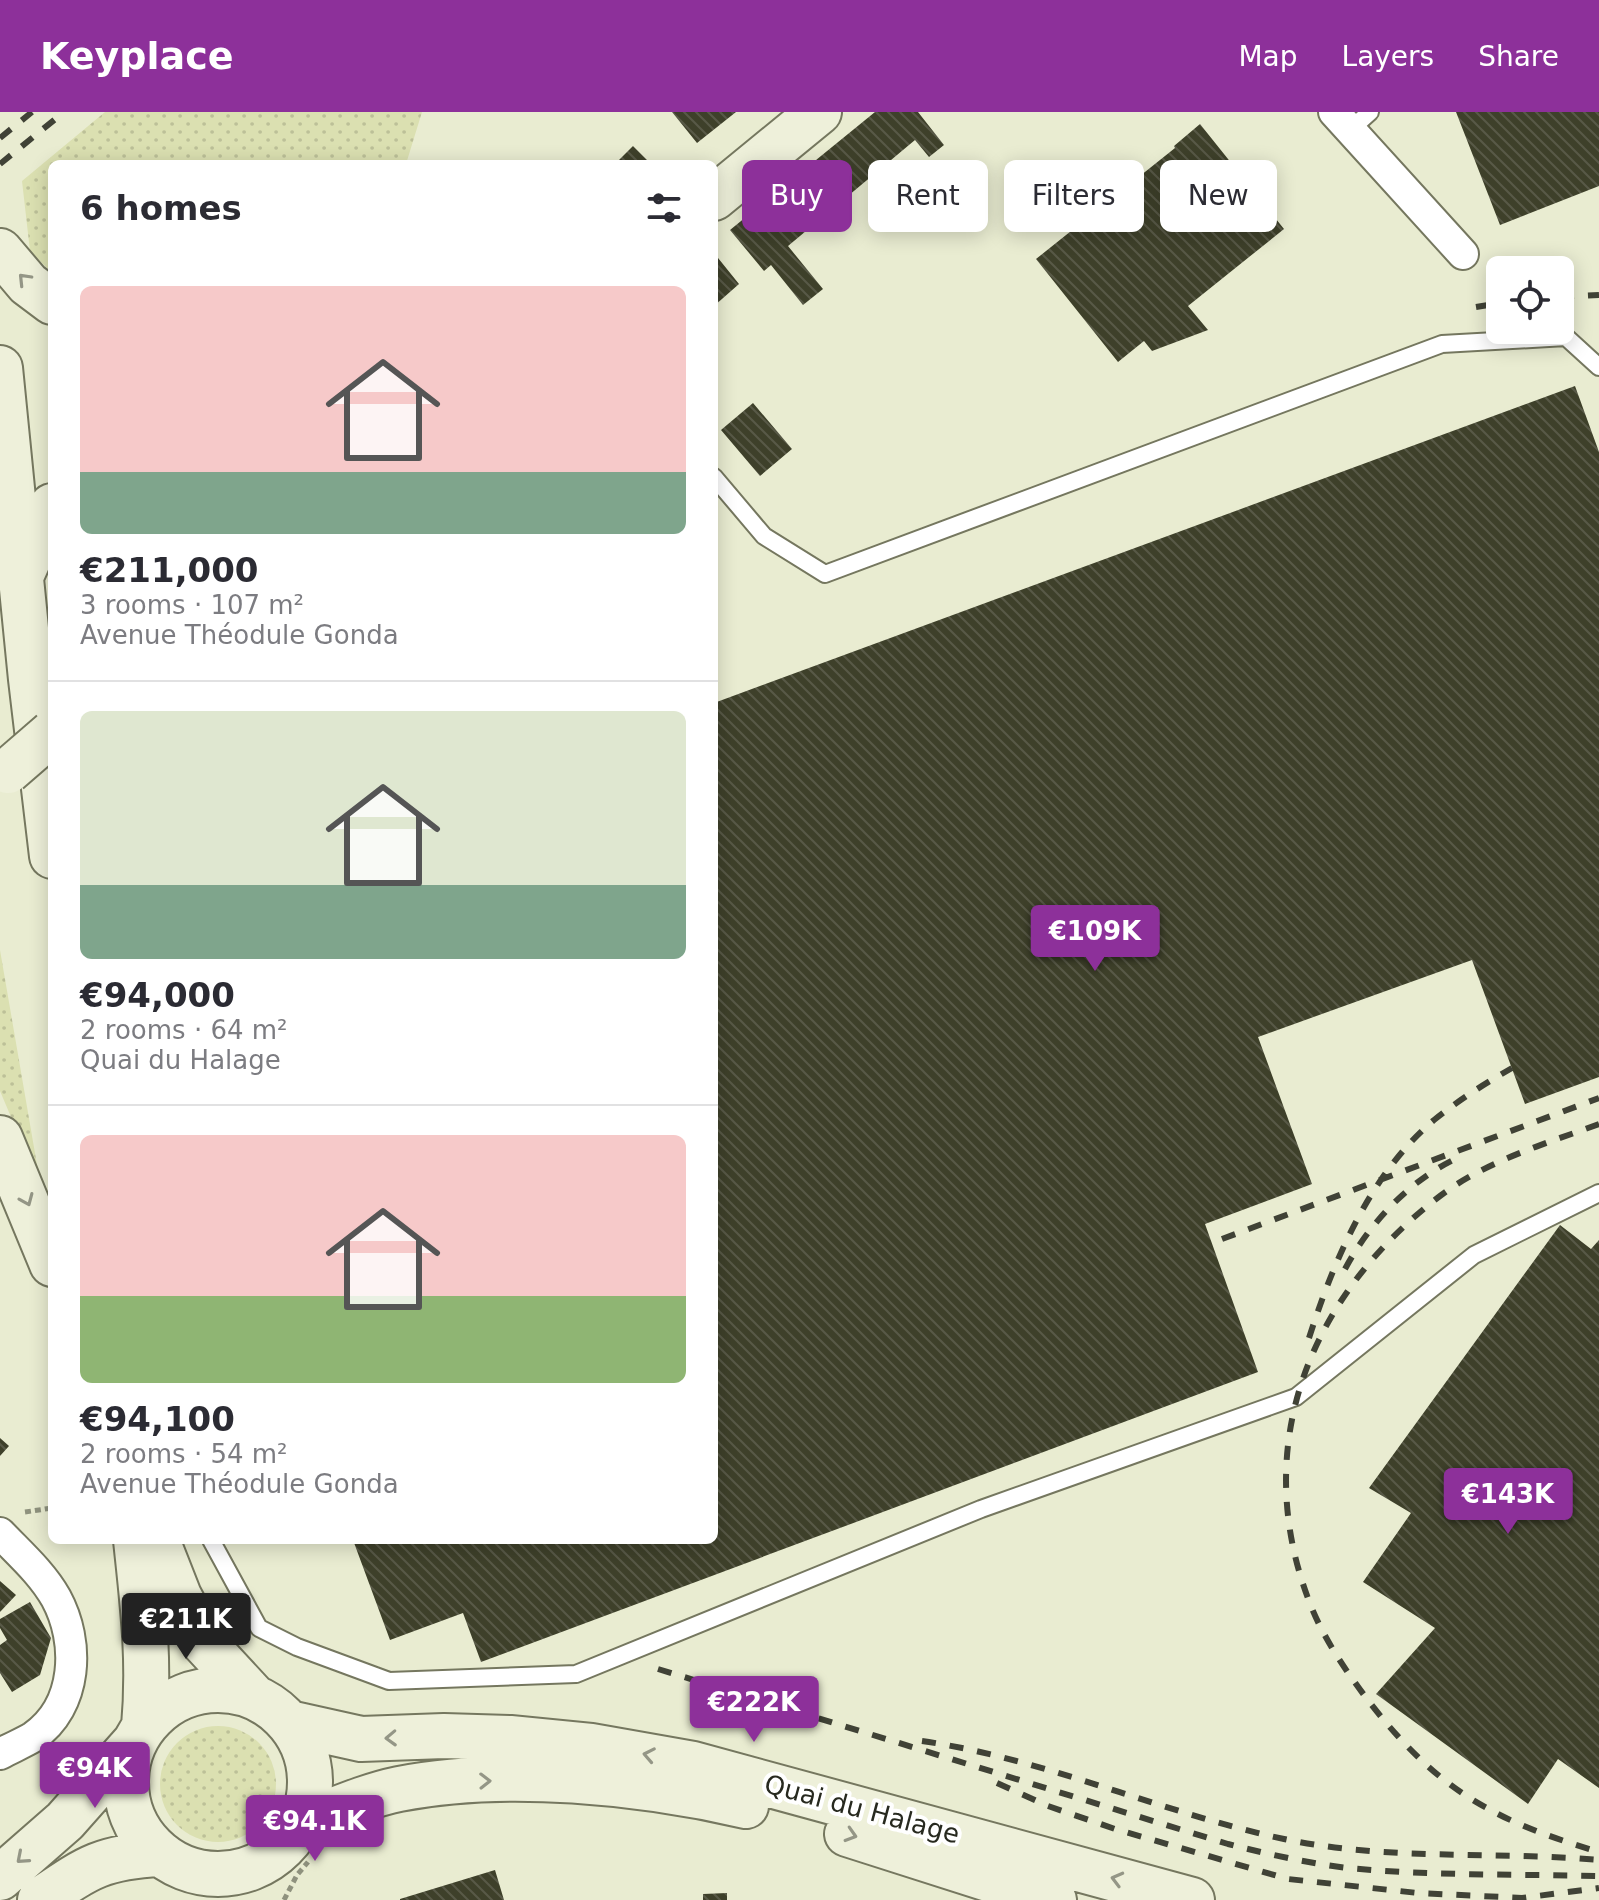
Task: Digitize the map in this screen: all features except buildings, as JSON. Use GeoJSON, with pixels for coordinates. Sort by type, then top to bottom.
{"type":"FeatureCollection","features":[{"type":"Feature","properties":{"kind":"main road"},"geometry":{"type":"LineString","coordinates":[[718,195],[819,112]]}},
{"type":"Feature","properties":{"kind":"main road"},"geometry":{"type":"LineString","coordinates":[[0,251],[28,284],[48,299]]}},
{"type":"Feature","properties":{"kind":"main road"},"geometry":{"type":"LineString","coordinates":[[0,368],[48,820]]}},
{"type":"Feature","properties":{"kind":"main road"},"geometry":{"type":"LineString","coordinates":[[21,576],[48,515]]}},
{"type":"Feature","properties":{"kind":"main road"},"geometry":{"type":"LineString","coordinates":[[4,774],[48,736]]}},
{"type":"Feature","properties":{"kind":"main road"},"geometry":{"type":"LineString","coordinates":[[0,1138],[48,1254]]}},
{"type":"Feature","properties":{"kind":"main road"},"geometry":{"type":"LineString","coordinates":[[136,1544],[148,1647],[148,1683],[139,1734],[126,1772],[128,1803],[139,1831],[182,1874]]}},
{"type":"Feature","properties":{"kind":"main road"},"geometry":{"type":"LineString","coordinates":[[159,1544],[179,1596],[204,1643],[254,1697]]}},
{"type":"Feature","properties":{"kind":"main road"},"geometry":{"type":"LineString","coordinates":[[0,1878],[65,1821],[161,1709],[182,1697],[206,1690],[230,1690],[254,1697],[273,1708],[289,1723],[303,1745],[310,1771],[309,1798],[301,1823],[274,1856],[249,1869],[222,1874],[182,1874],[128,1856],[92,1865],[40,1900]]}},
{"type":"Feature","properties":{"kind":"main road","name":"Quai du Halage"},"geometry":{"type":"LineString","coordinates":[[289,1723],[361,1739],[444,1736],[510,1738],[591,1746],[667,1759],[821,1797],[1192,1900]]}},
{"type":"Feature","properties":{"kind":"main road"},"geometry":{"type":"LineString","coordinates":[[301,1823],[401,1789],[458,1783],[533,1780],[648,1788],[774,1812],[1054,1900]]}},
{"type":"Feature","properties":{"kind":"main road"},"geometry":{"type":"LineString","coordinates":[[265,1900],[274,1856]]}},
{"type":"Feature","properties":{"kind":"street"},"geometry":{"type":"LineString","coordinates":[[1351,118],[1463,254]]}},
{"type":"Feature","properties":{"kind":"street"},"geometry":{"type":"LineString","coordinates":[[0,1533],[42,1578],[55,1597],[69,1635],[70,1677],[66,1696],[52,1718],[35,1735],[0,1754]]}},
{"type":"Feature","properties":{"kind":"lane"},"geometry":{"type":"LineString","coordinates":[[718,482],[764,536],[825,574],[1442,344],[1566,337],[1599,367]]}},
{"type":"Feature","properties":{"kind":"lane"},"geometry":{"type":"LineString","coordinates":[[213,1544],[259,1628],[297,1647],[389,1681],[576,1674],[981,1509],[1296,1397],[1474,1255],[1599,1193]]}},
{"type":"Feature","properties":{"kind":"green space"},"geometry":{"type":"Polygon","coordinates":[[[105,112],[422,112],[407,160],[48,160],[48,269],[30,251],[22,181],[105,112]]]}},
{"type":"Feature","properties":{"kind":"green space"},"geometry":{"type":"Polygon","coordinates":[[[0,950],[41,1188],[0,1091],[0,950]]]}},
{"type":"Feature","properties":{"kind":"green space"},"geometry":{"type":"Polygon","coordinates":[[[218,1726],[240,1730],[259,1743],[272,1762],[276,1784],[272,1806],[259,1825],[240,1838],[218,1842],[196,1838],[177,1825],[164,1806],[160,1784],[164,1762],[177,1743],[196,1730],[218,1726]]]}},
{"type":"Feature","properties":{"kind":"railway"},"geometry":{"type":"LineString","coordinates":[[0,138],[32,112]]}},
{"type":"Feature","properties":{"kind":"railway"},"geometry":{"type":"LineString","coordinates":[[0,164],[64,112]]}},
{"type":"Feature","properties":{"kind":"railway"},"geometry":{"type":"LineString","coordinates":[[1574,296],[1599,295]]}},
{"type":"Feature","properties":{"kind":"railway"},"geometry":{"type":"LineString","coordinates":[[1476,307],[1486,305]]}},
{"type":"Feature","properties":{"kind":"railway"},"geometry":{"type":"LineString","coordinates":[[1309,1338],[1343,1249],[1373,1192],[1391,1166],[1434,1120],[1512,1068]]}},
{"type":"Feature","properties":{"kind":"railway"},"geometry":{"type":"LineString","coordinates":[[1222,1239],[1599,1098]]}},
{"type":"Feature","properties":{"kind":"railway"},"geometry":{"type":"LineString","coordinates":[[1599,1124],[1516,1154],[1458,1184],[1394,1236],[1356,1280],[1325,1328],[1303,1379],[1290,1433],[1286,1489],[1293,1547],[1316,1618],[1343,1666],[1393,1731],[1421,1760],[1469,1798],[1528,1828],[1599,1852]]}},
{"type":"Feature","properties":{"kind":"railway"},"geometry":{"type":"LineString","coordinates":[[1345,1269],[1366,1236],[1391,1206],[1420,1180],[1453,1160]]}},
{"type":"Feature","properties":{"kind":"railway"},"geometry":{"type":"LineString","coordinates":[[658,1669],[1272,1855],[1379,1871],[1599,1876]]}},
{"type":"Feature","properties":{"kind":"railway"},"geometry":{"type":"LineString","coordinates":[[922,1741],[1014,1760],[1239,1828],[1323,1846],[1402,1853],[1599,1860]]}},
{"type":"Feature","properties":{"kind":"railway"},"geometry":{"type":"LineString","coordinates":[[997,1783],[1048,1806],[1115,1829],[1288,1879],[1418,1893],[1522,1898],[1599,1888]]}}]}
